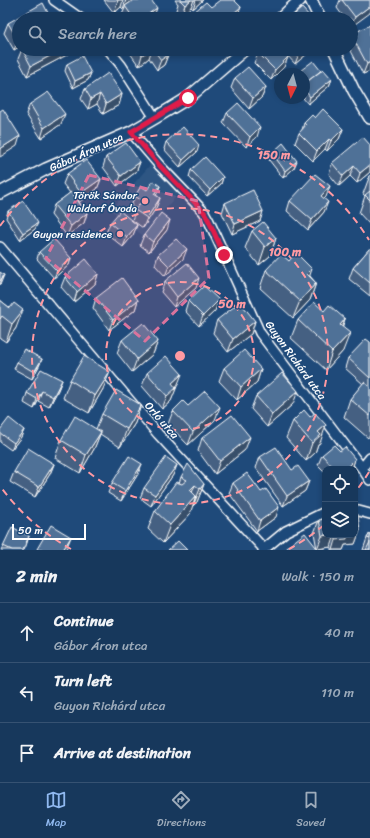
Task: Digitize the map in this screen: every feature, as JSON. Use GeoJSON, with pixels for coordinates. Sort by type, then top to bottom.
{"type":"FeatureCollection","features":[{"type":"Feature","properties":{"kind":"street"},"geometry":{"type":"LineString","coordinates":[[54,0],[71,12]]}},
{"type":"Feature","properties":{"kind":"street"},"geometry":{"type":"LineString","coordinates":[[287,12],[300,0]]}},
{"type":"Feature","properties":{"kind":"street"},"geometry":{"type":"LineString","coordinates":[[311,0],[317,12]]}},
{"type":"Feature","properties":{"kind":"street"},"geometry":{"type":"LineString","coordinates":[[114,56],[121,65],[154,118]]}},
{"type":"Feature","properties":{"kind":"street","name":"Gábor Áron utca"},"geometry":{"type":"LineString","coordinates":[[0,193],[46,169],[131,132],[188,98],[237,56]]}},
{"type":"Feature","properties":{"kind":"street"},"geometry":{"type":"LineString","coordinates":[[338,56],[367,106],[370,118]]}},
{"type":"Feature","properties":{"kind":"street","name":"Guyon Richárd utca"},"geometry":{"type":"LineString","coordinates":[[131,132],[160,166],[204,212],[260,333],[370,480]]}},
{"type":"Feature","properties":{"kind":"street","name":"Orló utca"},"geometry":{"type":"LineString","coordinates":[[0,247],[158,434],[264,550]]}},
{"type":"Feature","properties":{"kind":"street"},"geometry":{"type":"LineString","coordinates":[[362,468],[370,458]]}},
{"type":"Feature","properties":{"kind":"street"},"geometry":{"type":"LineString","coordinates":[[358,511],[370,514]]}},
{"type":"Feature","properties":{"kind":"street"},"geometry":{"type":"LineString","coordinates":[[264,550],[286,531],[322,513]]}},
{"type":"Feature","properties":{"kind":"highlighted area"},"geometry":{"type":"Polygon","coordinates":[[[89,175],[198,201],[209,278],[145,341],[46,258],[89,175]]]}},
{"type":"Feature","properties":{"kind":"shaded area","name":"Török Sándor Waldorf Óvoda"},"geometry":{"type":"Polygon","coordinates":[[[150,165],[179,193],[142,235],[111,210],[150,165]]]}},
{"type":"Feature","properties":{"kind":"building"},"geometry":{"type":"Polygon","coordinates":[[[134,0],[151,0],[157,8],[151,12],[129,12],[125,6],[134,0]]]}},
{"type":"Feature","properties":{"kind":"building"},"geometry":{"type":"Polygon","coordinates":[[[180,0],[191,0],[185,5],[180,0]]]}},
{"type":"Feature","properties":{"kind":"building"},"geometry":{"type":"Polygon","coordinates":[[[220,0],[234,0],[241,7],[235,12],[194,12],[206,2],[211,7],[220,0]]]}},
{"type":"Feature","properties":{"kind":"building"},"geometry":{"type":"Polygon","coordinates":[[[342,0],[370,0],[370,6],[358,15],[358,12],[351,12],[342,0]]]}},
{"type":"Feature","properties":{"kind":"building"},"geometry":{"type":"Polygon","coordinates":[[[43,3],[48,12],[27,12],[43,3]]]}},
{"type":"Feature","properties":{"kind":"building"},"geometry":{"type":"Polygon","coordinates":[[[302,8],[306,12],[297,12],[302,8]]]}},
{"type":"Feature","properties":{"kind":"building"},"geometry":{"type":"Polygon","coordinates":[[[12,21],[12,30],[8,23],[12,21]]]}},
{"type":"Feature","properties":{"kind":"building"},"geometry":{"type":"Polygon","coordinates":[[[370,25],[370,62],[367,64],[358,47],[358,31],[370,25]]]}},
{"type":"Feature","properties":{"kind":"building"},"geometry":{"type":"Polygon","coordinates":[[[26,56],[50,56],[31,66],[26,56]]]}},
{"type":"Feature","properties":{"kind":"building"},"geometry":{"type":"Polygon","coordinates":[[[82,56],[91,73],[75,81],[67,64],[82,56]]]}},
{"type":"Feature","properties":{"kind":"building"},"geometry":{"type":"Polygon","coordinates":[[[158,56],[167,56],[161,60],[158,56]]]}},
{"type":"Feature","properties":{"kind":"building"},"geometry":{"type":"Polygon","coordinates":[[[261,56],[287,56],[288,57],[274,69],[261,56]]]}},
{"type":"Feature","properties":{"kind":"building"},"geometry":{"type":"Polygon","coordinates":[[[313,61],[321,71],[310,79],[310,68],[304,68],[313,61]]]}},
{"type":"Feature","properties":{"kind":"building"},"geometry":{"type":"Polygon","coordinates":[[[248,67],[266,87],[253,98],[235,78],[248,67]]]}},
{"type":"Feature","properties":{"kind":"building"},"geometry":{"type":"Polygon","coordinates":[[[323,69],[332,79],[310,97],[310,79],[323,69]]]}},
{"type":"Feature","properties":{"kind":"building"},"geometry":{"type":"Polygon","coordinates":[[[108,73],[122,94],[106,104],[100,94],[91,99],[85,89],[108,73]]]}},
{"type":"Feature","properties":{"kind":"building"},"geometry":{"type":"Polygon","coordinates":[[[48,92],[65,114],[44,128],[30,104],[48,92]]]}},
{"type":"Feature","properties":{"kind":"building"},"geometry":{"type":"Polygon","coordinates":[[[238,103],[260,127],[250,137],[227,113],[238,103]]]}},
{"type":"Feature","properties":{"kind":"building"},"geometry":{"type":"Polygon","coordinates":[[[3,109],[20,136],[0,149],[0,111],[3,109]]]}},
{"type":"Feature","properties":{"kind":"building"},"geometry":{"type":"Polygon","coordinates":[[[323,109],[343,129],[331,141],[329,139],[317,151],[299,133],[306,125],[304,123],[312,115],[315,118],[323,109]]]}},
{"type":"Feature","properties":{"kind":"building"},"geometry":{"type":"Polygon","coordinates":[[[183,127],[199,145],[183,160],[166,142],[183,127]]]}},
{"type":"Feature","properties":{"kind":"building"},"geometry":{"type":"Polygon","coordinates":[[[363,137],[370,145],[370,165],[360,173],[354,166],[343,176],[332,163],[363,137]]]}},
{"type":"Feature","properties":{"kind":"building"},"geometry":{"type":"Polygon","coordinates":[[[126,143],[140,162],[121,176],[106,157],[126,143]]]}},
{"type":"Feature","properties":{"kind":"building"},"geometry":{"type":"Polygon","coordinates":[[[283,143],[297,161],[285,171],[272,153],[283,143]]]}},
{"type":"Feature","properties":{"kind":"building"},"geometry":{"type":"Polygon","coordinates":[[[205,157],[223,177],[210,190],[191,170],[205,157]]]}},
{"type":"Feature","properties":{"kind":"building"},"geometry":{"type":"Polygon","coordinates":[[[86,160],[101,179],[81,193],[67,174],[86,160]]]}},
{"type":"Feature","properties":{"kind":"building"},"geometry":{"type":"Polygon","coordinates":[[[315,174],[330,186],[321,196],[328,202],[312,220],[290,201],[315,174]]]}},
{"type":"Feature","properties":{"kind":"building"},"geometry":{"type":"Polygon","coordinates":[[[153,181],[160,186],[154,194],[160,198],[147,218],[135,210],[142,201],[135,196],[141,186],[147,190],[153,181]]]}},
{"type":"Feature","properties":{"kind":"building"},"geometry":{"type":"Polygon","coordinates":[[[253,190],[263,211],[235,224],[225,203],[253,190]]]}},
{"type":"Feature","properties":{"kind":"building"},"geometry":{"type":"Polygon","coordinates":[[[370,191],[370,200],[365,195],[370,191]]]}},
{"type":"Feature","properties":{"kind":"building"},"geometry":{"type":"Polygon","coordinates":[[[71,192],[87,213],[71,226],[54,205],[71,192]]]}},
{"type":"Feature","properties":{"kind":"building"},"geometry":{"type":"Polygon","coordinates":[[[23,201],[38,223],[23,233],[8,211],[23,201]]]}},
{"type":"Feature","properties":{"kind":"building"},"geometry":{"type":"Polygon","coordinates":[[[120,211],[137,225],[127,237],[110,223],[120,211]]]}},
{"type":"Feature","properties":{"kind":"building"},"geometry":{"type":"Polygon","coordinates":[[[161,213],[170,220],[153,242],[144,235],[161,213]]]}},
{"type":"Feature","properties":{"kind":"building"},"geometry":{"type":"Polygon","coordinates":[[[263,222],[276,238],[265,247],[252,231],[263,222]]]}},
{"type":"Feature","properties":{"kind":"building"},"geometry":{"type":"Polygon","coordinates":[[[54,239],[71,258],[57,271],[39,252],[54,239]]]}},
{"type":"Feature","properties":{"kind":"building"},"geometry":{"type":"Polygon","coordinates":[[[176,239],[187,249],[169,266],[158,255],[176,239]]]}},
{"type":"Feature","properties":{"kind":"building"},"geometry":{"type":"Polygon","coordinates":[[[370,248],[370,283],[353,268],[370,248]]]}},
{"type":"Feature","properties":{"kind":"building"},"geometry":{"type":"Polygon","coordinates":[[[296,253],[312,269],[307,274],[316,283],[300,301],[266,270],[281,254],[289,261],[296,253]]]}},
{"type":"Feature","properties":{"kind":"building"},"geometry":{"type":"Polygon","coordinates":[[[86,259],[98,274],[77,292],[65,277],[86,259]]]}},
{"type":"Feature","properties":{"kind":"building"},"geometry":{"type":"Polygon","coordinates":[[[187,263],[199,278],[177,297],[165,281],[187,263]]]}},
{"type":"Feature","properties":{"kind":"building"},"geometry":{"type":"Polygon","coordinates":[[[0,272],[4,275],[0,281],[0,272]]]}},
{"type":"Feature","properties":{"kind":"building"},"geometry":{"type":"Polygon","coordinates":[[[122,278],[138,300],[113,320],[96,298],[122,278]]]}},
{"type":"Feature","properties":{"kind":"building"},"geometry":{"type":"Polygon","coordinates":[[[204,286],[219,300],[203,316],[188,301],[204,286]]]}},
{"type":"Feature","properties":{"kind":"building"},"geometry":{"type":"Polygon","coordinates":[[[0,300],[10,308],[14,303],[23,310],[12,324],[2,316],[0,319],[0,300]]]}},
{"type":"Feature","properties":{"kind":"building"},"geometry":{"type":"Polygon","coordinates":[[[240,302],[255,321],[233,339],[217,320],[240,302]]]}},
{"type":"Feature","properties":{"kind":"building"},"geometry":{"type":"Polygon","coordinates":[[[314,302],[324,311],[329,305],[345,319],[340,325],[350,333],[332,352],[298,320],[314,302]]]}},
{"type":"Feature","properties":{"kind":"building"},"geometry":{"type":"Polygon","coordinates":[[[143,323],[158,341],[137,359],[122,340],[143,323]]]}},
{"type":"Feature","properties":{"kind":"building"},"geometry":{"type":"Polygon","coordinates":[[[366,339],[370,342],[370,378],[348,358],[366,339]]]}},
{"type":"Feature","properties":{"kind":"building"},"geometry":{"type":"Polygon","coordinates":[[[24,349],[42,359],[34,372],[17,362],[24,349]]]}},
{"type":"Feature","properties":{"kind":"building"},"geometry":{"type":"Polygon","coordinates":[[[244,350],[261,369],[241,387],[224,368],[244,350]]]}},
{"type":"Feature","properties":{"kind":"building"},"geometry":{"type":"Polygon","coordinates":[[[84,356],[110,372],[95,396],[70,380],[84,356]]]}},
{"type":"Feature","properties":{"kind":"building"},"geometry":{"type":"Polygon","coordinates":[[[166,356],[182,374],[172,383],[176,388],[167,396],[147,373],[166,356]]]}},
{"type":"Feature","properties":{"kind":"building"},"geometry":{"type":"Polygon","coordinates":[[[41,369],[62,380],[53,397],[42,391],[37,399],[27,393],[41,369]]]}},
{"type":"Feature","properties":{"kind":"building"},"geometry":{"type":"Polygon","coordinates":[[[282,373],[298,391],[272,414],[256,396],[282,373]]]}},
{"type":"Feature","properties":{"kind":"building"},"geometry":{"type":"Polygon","coordinates":[[[364,382],[370,387],[370,416],[350,399],[364,382]]]}},
{"type":"Feature","properties":{"kind":"building"},"geometry":{"type":"Polygon","coordinates":[[[116,390],[141,405],[127,429],[102,414],[116,390]]]}},
{"type":"Feature","properties":{"kind":"building"},"geometry":{"type":"Polygon","coordinates":[[[205,391],[220,407],[193,432],[173,411],[183,401],[188,406],[205,391]]]}},
{"type":"Feature","properties":{"kind":"building"},"geometry":{"type":"Polygon","coordinates":[[[304,410],[310,417],[315,413],[326,425],[318,432],[321,435],[312,443],[293,421],[304,410]]]}},
{"type":"Feature","properties":{"kind":"building"},"geometry":{"type":"Polygon","coordinates":[[[232,415],[250,437],[220,461],[202,438],[232,415]]]}},
{"type":"Feature","properties":{"kind":"building"},"geometry":{"type":"Polygon","coordinates":[[[75,416],[101,432],[86,455],[61,440],[75,416]]]}},
{"type":"Feature","properties":{"kind":"building"},"geometry":{"type":"Polygon","coordinates":[[[9,418],[24,430],[14,443],[0,433],[0,430],[9,418]]]}},
{"type":"Feature","properties":{"kind":"building"},"geometry":{"type":"Polygon","coordinates":[[[334,445],[340,451],[345,447],[355,459],[348,466],[332,466],[322,455],[334,445]]]}},
{"type":"Feature","properties":{"kind":"building"},"geometry":{"type":"Polygon","coordinates":[[[276,447],[292,470],[298,466],[309,481],[287,496],[260,457],[276,447]]]}},
{"type":"Feature","properties":{"kind":"building"},"geometry":{"type":"Polygon","coordinates":[[[28,448],[54,464],[39,487],[14,472],[28,448]]]}},
{"type":"Feature","properties":{"kind":"building"},"geometry":{"type":"Polygon","coordinates":[[[129,456],[142,464],[125,491],[112,483],[129,456]]]}},
{"type":"Feature","properties":{"kind":"building"},"geometry":{"type":"Polygon","coordinates":[[[166,457],[177,465],[155,495],[144,488],[166,457]]]}},
{"type":"Feature","properties":{"kind":"building"},"geometry":{"type":"Polygon","coordinates":[[[188,464],[204,484],[200,489],[195,485],[190,490],[196,496],[170,525],[155,511],[176,482],[182,484],[187,480],[181,477],[188,464]]]}},
{"type":"Feature","properties":{"kind":"building"},"geometry":{"type":"Polygon","coordinates":[[[247,473],[261,492],[266,489],[279,507],[260,521],[233,483],[247,473]]]}},
{"type":"Feature","properties":{"kind":"building"},"geometry":{"type":"Polygon","coordinates":[[[358,515],[360,530],[358,530],[358,515]]]}},
{"type":"Feature","properties":{"kind":"building"},"geometry":{"type":"Polygon","coordinates":[[[319,520],[322,520],[322,536],[319,520]]]}},
{"type":"Feature","properties":{"kind":"building"},"geometry":{"type":"Polygon","coordinates":[[[51,525],[71,537],[63,550],[38,550],[37,549],[51,525]]]}},
{"type":"Feature","properties":{"kind":"building"},"geometry":{"type":"Polygon","coordinates":[[[12,527],[29,536],[23,550],[12,550],[3,546],[12,527]]]}},
{"type":"Feature","properties":{"kind":"building"},"geometry":{"type":"Polygon","coordinates":[[[305,533],[316,547],[313,550],[289,550],[287,547],[305,533]]]}},
{"type":"Feature","properties":{"kind":"building"},"geometry":{"type":"Polygon","coordinates":[[[336,538],[347,538],[347,539],[336,540],[336,538]]]}},
{"type":"Feature","properties":{"kind":"building"},"geometry":{"type":"Polygon","coordinates":[[[178,541],[187,550],[168,550],[178,541]]]}},
{"type":"Feature","properties":{"kind":"building"},"geometry":{"type":"Polygon","coordinates":[[[370,542],[370,550],[366,550],[370,542]]]}},
{"type":"Feature","properties":{"kind":"place","name":"Török Sándor Waldorf Óvoda"},"geometry":{"type":"Point","coordinates":[145,201]}},
{"type":"Feature","properties":{"kind":"place","name":"Guyon residence"},"geometry":{"type":"Point","coordinates":[120,234]}},
{"type":"Feature","properties":{"kind":"route"},"geometry":{"type":"LineString","coordinates":[[188,98],[131,132],[160,166],[204,212],[224,255]]}}]}
